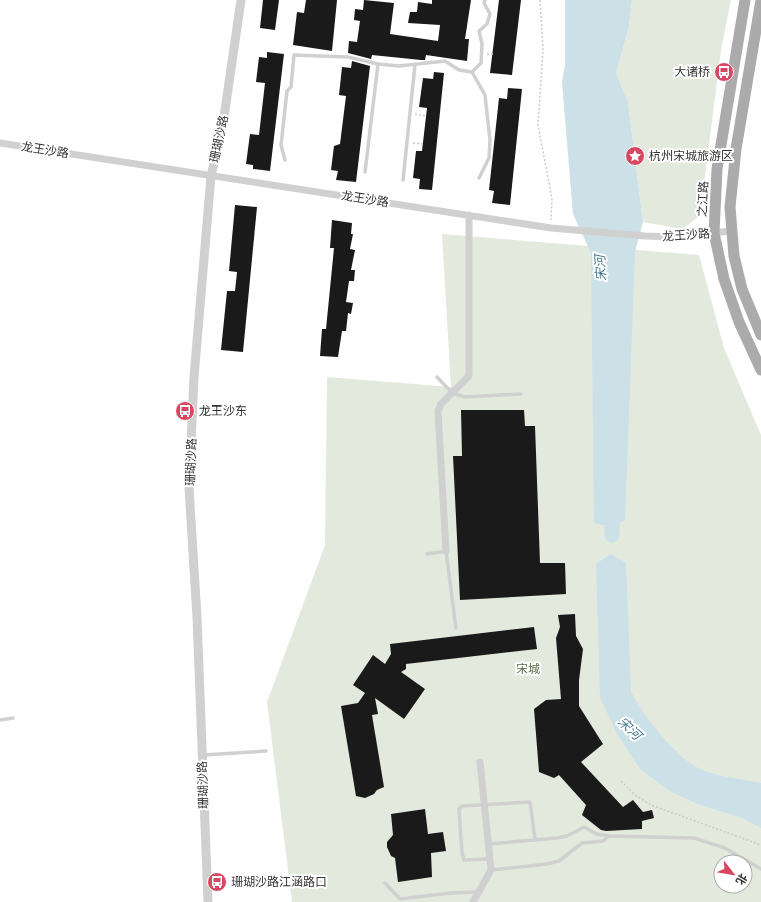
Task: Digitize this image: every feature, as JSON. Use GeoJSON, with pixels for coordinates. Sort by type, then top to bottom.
{"type":"FeatureCollection","features":[{"type":"Feature","properties":{"kind":"main road","name":"之江路"},"geometry":{"type":"LineString","coordinates":[[745,0],[717,169],[714,233],[724,279],[739,322],[761,370]]}},
{"type":"Feature","properties":{"kind":"main road"},"geometry":{"type":"LineString","coordinates":[[761,0],[736,149],[730,207],[734,256],[742,289],[754,310],[761,335]]}},
{"type":"Feature","properties":{"kind":"street","name":"珊瑚沙路"},"geometry":{"type":"LineString","coordinates":[[208,902],[189,488],[194,377],[211,176],[223,124],[241,0]]}},
{"type":"Feature","properties":{"kind":"street","name":"龙王沙路"},"geometry":{"type":"LineString","coordinates":[[0,143],[572,231],[676,237],[731,231]]}},
{"type":"Feature","properties":{"kind":"street"},"geometry":{"type":"LineString","coordinates":[[446,551],[438,411],[441,404],[469,376],[469,215]]}},
{"type":"Feature","properties":{"kind":"street"},"geometry":{"type":"LineString","coordinates":[[473,902],[492,870],[480,762]]}},
{"type":"Feature","properties":{"kind":"lane"},"geometry":{"type":"LineString","coordinates":[[472,72],[481,63],[482,44],[479,31],[487,24],[490,14],[484,0]]}},
{"type":"Feature","properties":{"kind":"lane"},"geometry":{"type":"LineString","coordinates":[[285,160],[281,145],[285,102],[287,91],[291,87],[294,55],[348,57],[378,64],[415,66],[445,61],[459,70],[472,72]]}},
{"type":"Feature","properties":{"kind":"lane"},"geometry":{"type":"LineString","coordinates":[[365,172],[378,64]]}},
{"type":"Feature","properties":{"kind":"lane"},"geometry":{"type":"LineString","coordinates":[[404,180],[415,66]]}},
{"type":"Feature","properties":{"kind":"lane"},"geometry":{"type":"LineString","coordinates":[[472,72],[485,95],[490,140],[489,158],[479,178]]}},
{"type":"Feature","properties":{"kind":"lane"},"geometry":{"type":"LineString","coordinates":[[437,377],[452,393],[465,397],[521,394]]}},
{"type":"Feature","properties":{"kind":"lane"},"geometry":{"type":"LineString","coordinates":[[427,554],[446,551],[456,628]]}},
{"type":"Feature","properties":{"kind":"lane"},"geometry":{"type":"LineString","coordinates":[[0,720],[13,718]]}},
{"type":"Feature","properties":{"kind":"lane"},"geometry":{"type":"LineString","coordinates":[[202,755],[266,751]]}},
{"type":"Feature","properties":{"kind":"lane"},"geometry":{"type":"LineString","coordinates":[[490,859],[464,860],[462,853],[459,809],[462,806],[485,806],[530,802],[535,839]]}},
{"type":"Feature","properties":{"kind":"lane"},"geometry":{"type":"LineString","coordinates":[[489,844],[567,836],[584,826],[597,834],[609,836],[694,838],[725,848],[761,869]]}},
{"type":"Feature","properties":{"kind":"lane"},"geometry":{"type":"LineString","coordinates":[[492,870],[547,864],[559,860],[582,843],[603,841],[609,836]]}},
{"type":"Feature","properties":{"kind":"lane"},"geometry":{"type":"LineString","coordinates":[[385,882],[400,899],[450,893],[480,892]]}},
{"type":"Feature","properties":{"kind":"path"},"geometry":{"type":"LineString","coordinates":[[540,0],[543,55],[538,125],[552,199],[551,228]]}},
{"type":"Feature","properties":{"kind":"path"},"geometry":{"type":"LineString","coordinates":[[410,113],[426,116]]}},
{"type":"Feature","properties":{"kind":"path"},"geometry":{"type":"LineString","coordinates":[[407,143],[423,144]]}},
{"type":"Feature","properties":{"kind":"path"},"geometry":{"type":"LineString","coordinates":[[621,781],[635,795],[651,805],[761,845]]}},
{"type":"Feature","properties":{"kind":"green space"},"geometry":{"type":"Polygon","coordinates":[[[632,0],[731,0],[721,50],[700,216],[682,229],[643,222],[628,102],[616,73],[629,27],[632,0]]]}},
{"type":"Feature","properties":{"kind":"green space","name":"宋城"},"geometry":{"type":"Polygon","coordinates":[[[442,234],[699,255],[724,348],[761,435],[761,902],[292,902],[267,702],[325,545],[327,377],[451,387],[442,234]]]}},
{"type":"Feature","properties":{"kind":"water"},"geometry":{"type":"Polygon","coordinates":[[[565,0],[632,0],[629,27],[616,73],[628,102],[643,222],[635,252],[625,520],[612,527],[594,523],[591,253],[573,214],[562,82],[565,65],[565,0]]]}},
{"type":"Feature","properties":{"kind":"water"},"geometry":{"type":"Polygon","coordinates":[[[611,554],[626,563],[631,692],[658,732],[684,759],[708,772],[761,783],[761,828],[742,818],[695,803],[670,791],[640,769],[617,734],[600,697],[596,564],[611,554]]]}},
{"type":"Feature","properties":{"kind":"building"},"geometry":{"type":"Polygon","coordinates":[[[263,0],[279,0],[275,30],[260,28],[263,0]]]}},
{"type":"Feature","properties":{"kind":"building"},"geometry":{"type":"Polygon","coordinates":[[[306,0],[337,0],[332,51],[293,45],[297,12],[304,13],[306,0]]]}},
{"type":"Feature","properties":{"kind":"building"},"geometry":{"type":"Polygon","coordinates":[[[364,0],[394,3],[390,34],[438,41],[440,25],[408,23],[410,12],[417,12],[418,2],[432,4],[432,0],[471,0],[465,39],[469,39],[467,61],[426,55],[425,60],[372,55],[371,59],[348,53],[349,41],[357,42],[360,21],[354,20],[355,9],[363,10],[364,0]]]}},
{"type":"Feature","properties":{"kind":"building"},"geometry":{"type":"Polygon","coordinates":[[[499,0],[521,0],[512,75],[490,73],[499,0]]]}},
{"type":"Feature","properties":{"kind":"building"},"geometry":{"type":"Polygon","coordinates":[[[267,52],[284,54],[270,171],[253,169],[253,165],[246,164],[250,134],[259,135],[265,83],[256,82],[259,57],[267,58],[267,52]]]}},
{"type":"Feature","properties":{"kind":"building"},"geometry":{"type":"Polygon","coordinates":[[[352,61],[370,66],[356,182],[336,180],[338,171],[331,170],[334,146],[340,144],[346,96],[339,95],[342,67],[351,68],[352,61]]]}},
{"type":"Feature","properties":{"kind":"building"},"geometry":{"type":"Polygon","coordinates":[[[434,72],[444,73],[432,190],[419,189],[420,179],[413,178],[416,151],[422,151],[427,108],[419,107],[423,78],[433,79],[434,72]]]}},
{"type":"Feature","properties":{"kind":"building"},"geometry":{"type":"Polygon","coordinates":[[[508,88],[522,89],[510,205],[492,203],[494,191],[489,190],[499,98],[507,99],[508,88]]]}},
{"type":"Feature","properties":{"kind":"building"},"geometry":{"type":"Polygon","coordinates":[[[235,205],[257,207],[243,352],[221,350],[227,291],[235,291],[237,272],[229,271],[235,205]]]}},
{"type":"Feature","properties":{"kind":"building"},"geometry":{"type":"Polygon","coordinates":[[[332,220],[352,223],[351,234],[353,234],[350,249],[355,250],[351,270],[355,270],[354,281],[349,281],[346,302],[353,303],[351,314],[348,313],[346,331],[342,331],[338,357],[320,356],[322,329],[326,329],[334,248],[330,248],[332,220]]]}},
{"type":"Feature","properties":{"kind":"building"},"geometry":{"type":"Polygon","coordinates":[[[461,410],[524,410],[525,426],[535,426],[540,563],[565,563],[566,594],[460,600],[453,456],[462,456],[461,410]]]}},
{"type":"Feature","properties":{"kind":"building"},"geometry":{"type":"Polygon","coordinates":[[[575,614],[576,636],[583,649],[579,680],[579,706],[603,744],[581,762],[623,807],[633,800],[643,812],[652,810],[654,818],[642,821],[642,829],[601,830],[582,815],[586,805],[559,775],[554,778],[539,772],[534,709],[546,700],[561,699],[556,638],[560,627],[558,615],[575,614]]]}},
{"type":"Feature","properties":{"kind":"building"},"geometry":{"type":"Polygon","coordinates":[[[534,627],[537,649],[406,664],[406,669],[401,672],[425,689],[404,719],[375,698],[378,714],[372,715],[384,787],[365,798],[356,796],[341,706],[358,703],[365,693],[353,685],[373,655],[385,664],[391,654],[390,644],[534,627]]]}},
{"type":"Feature","properties":{"kind":"building"},"geometry":{"type":"Polygon","coordinates":[[[425,809],[428,834],[443,832],[446,851],[431,853],[432,877],[398,882],[395,858],[391,856],[387,847],[387,842],[393,835],[391,814],[425,809]]]}},
{"type":"Feature","properties":{"kind":"waterway","name":"宋河"},"geometry":{"type":"LineString","coordinates":[[612,507],[612,535]]}},
{"type":"Feature","properties":{"kind":"place","name":"大诸桥"},"geometry":{"type":"Point","coordinates":[724,72]}},
{"type":"Feature","properties":{"kind":"place","name":"杭州宋城旅游区"},"geometry":{"type":"Point","coordinates":[635,156]}},
{"type":"Feature","properties":{"kind":"place","name":"龙王沙东"},"geometry":{"type":"Point","coordinates":[185,411]}},
{"type":"Feature","properties":{"kind":"place","name":"珊瑚沙路江涵路口"},"geometry":{"type":"Point","coordinates":[217,882]}}]}
